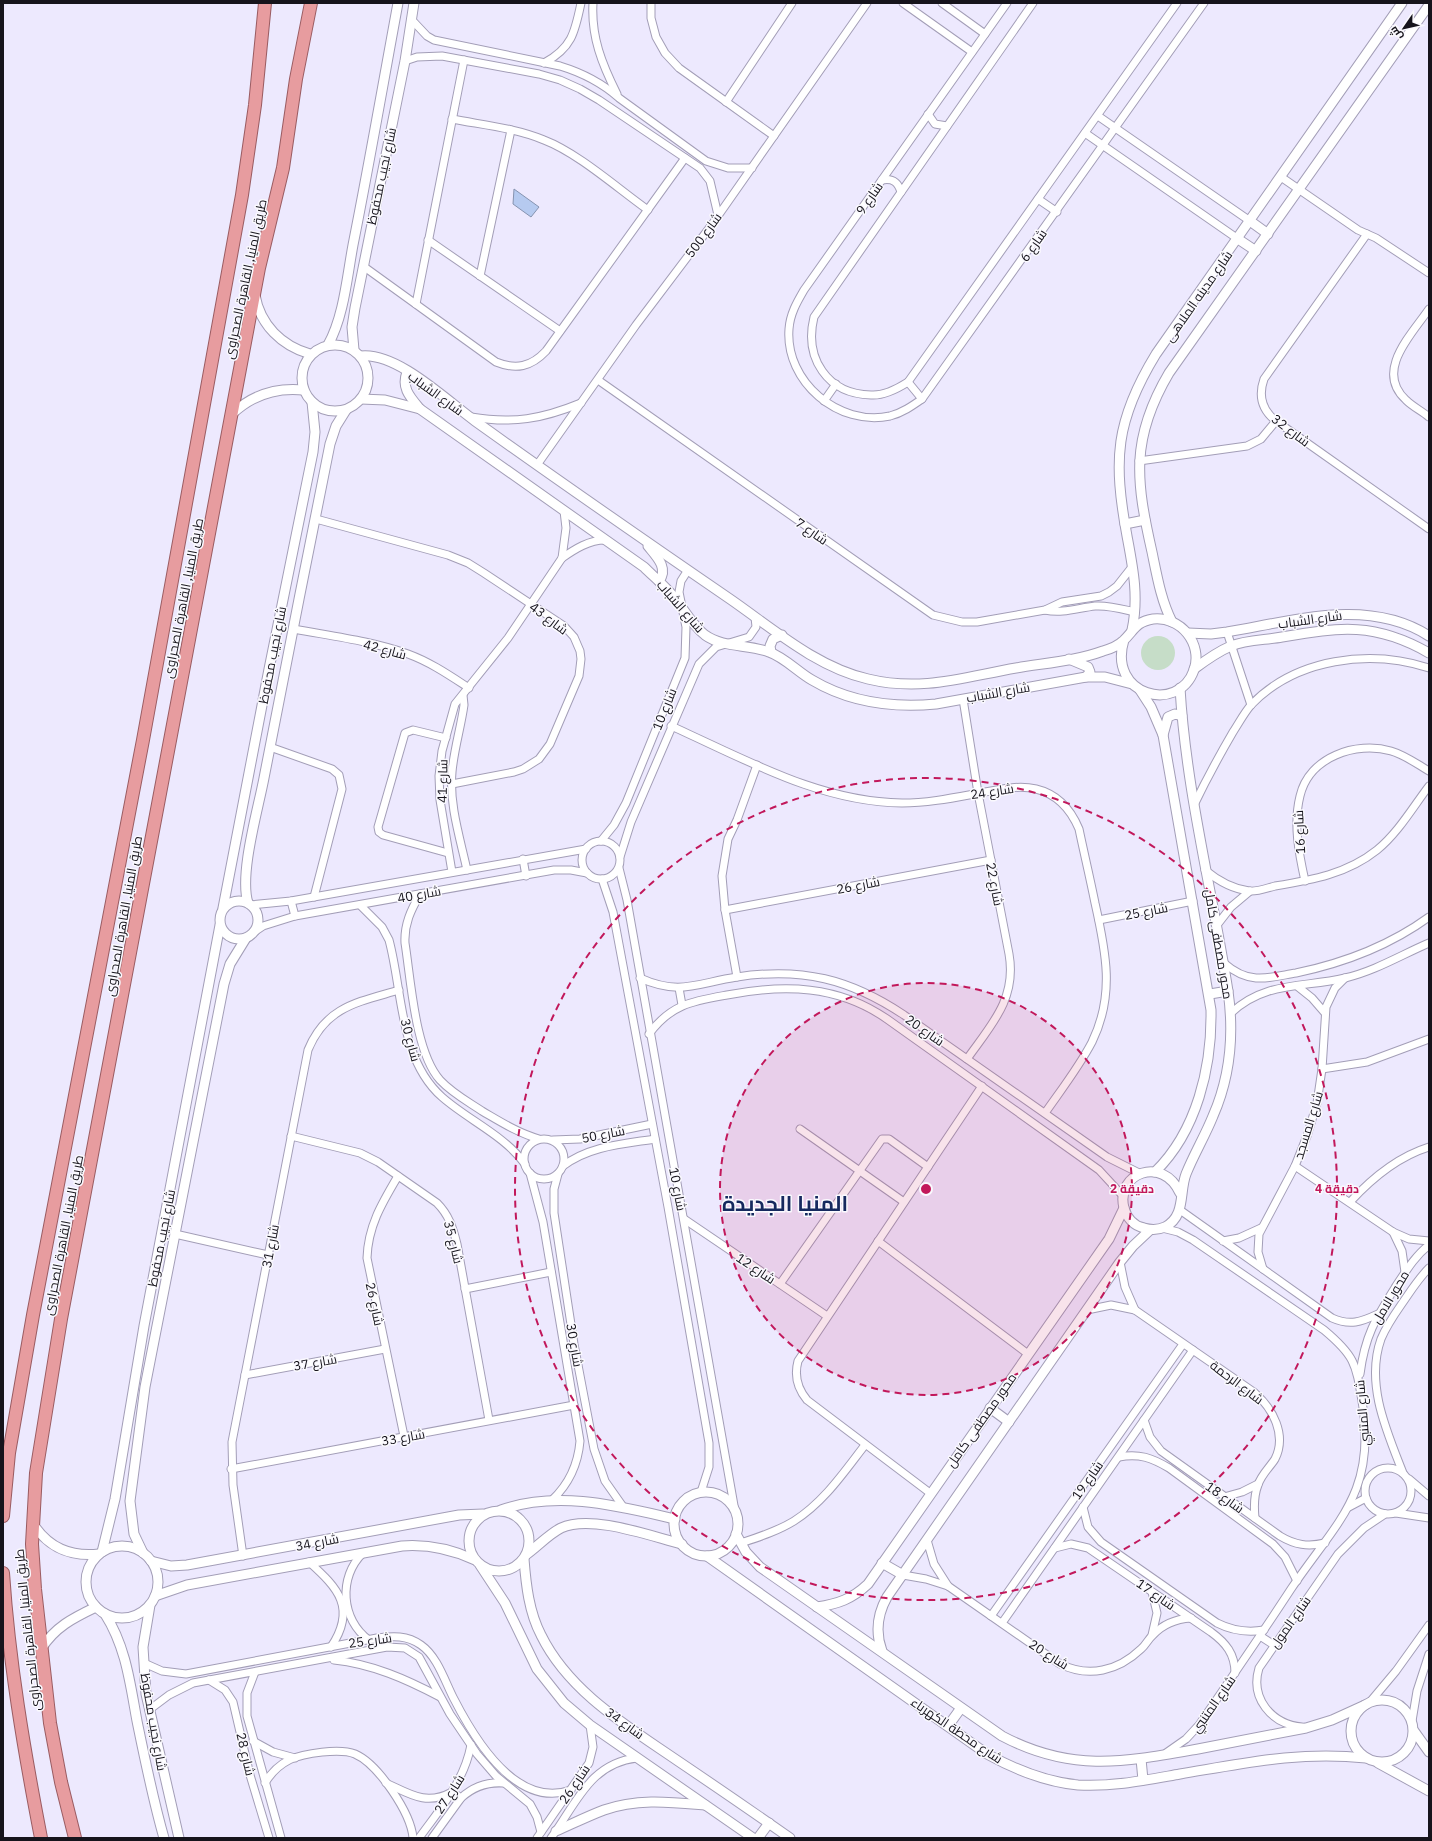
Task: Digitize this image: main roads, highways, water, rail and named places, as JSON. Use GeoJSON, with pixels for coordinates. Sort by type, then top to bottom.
{"type":"FeatureCollection","features":[{"type":"Feature","properties":{"kind":"highway","name":"طريق المنيا, القاهرة الصحراوى"},"geometry":{"type":"LineString","coordinates":[[3,1516],[9,1453],[33,1315],[143,740],[242,195],[255,105],[265,3]]}},
{"type":"Feature","properties":{"kind":"highway","name":"طريق المنيا, القاهرة الصحراوى"},"geometry":{"type":"LineString","coordinates":[[75,1838],[54,1748],[41,1650],[33,1566],[33,1524],[36,1473],[61,1319],[232,414],[254,290],[283,168],[296,79],[311,3]]}},
{"type":"Feature","properties":{"kind":"highway","name":"طريق المنيا, القاهرة الصحراوى"},"geometry":{"type":"LineString","coordinates":[[3,1573],[14,1686],[41,1838]]}},
{"type":"Feature","properties":{"kind":"water"},"geometry":{"type":"Polygon","coordinates":[[[514,189],[539,207],[531,217],[513,204],[514,189]]]}},
{"type":"Feature","properties":{"kind":"district","name":"المنيا الجديدة"},"geometry":{"type":"Point","coordinates":[785,1204]}}]}
